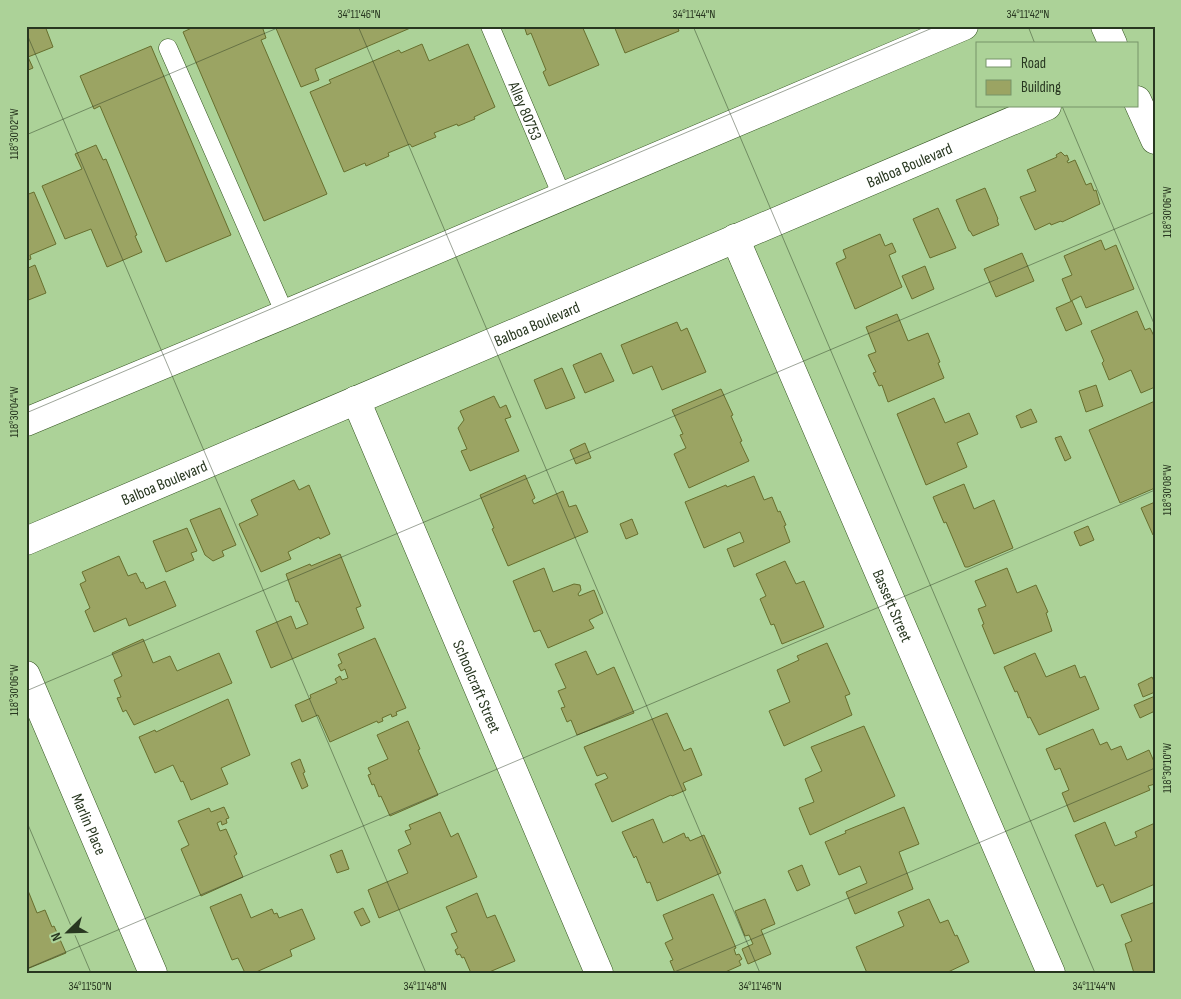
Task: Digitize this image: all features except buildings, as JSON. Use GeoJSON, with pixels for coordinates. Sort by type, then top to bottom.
{"type":"FeatureCollection","features":[{"type":"Feature","properties":{"kind":"street"},"geometry":{"type":"LineString","coordinates":[[26,422],[964,26]]}},
{"type":"Feature","properties":{"kind":"street"},"geometry":{"type":"LineString","coordinates":[[1105,26],[1112,42]]}},
{"type":"Feature","properties":{"kind":"street"},"geometry":{"type":"LineString","coordinates":[[1138,102],[1155,140]]}},
{"type":"Feature","properties":{"kind":"street","name":"Balboa Boulevard"},"geometry":{"type":"LineString","coordinates":[[26,541],[1041,108]]}},
{"type":"Feature","properties":{"kind":"street","name":"Bassett Street"},"geometry":{"type":"LineString","coordinates":[[735,238],[1051,973]]}},
{"type":"Feature","properties":{"kind":"street","name":"Schoolcraft Street"},"geometry":{"type":"LineString","coordinates":[[356,400],[599,973]]}},
{"type":"Feature","properties":{"kind":"street","name":"Marlin Place"},"geometry":{"type":"LineString","coordinates":[[26,675],[154,973]]}},
{"type":"Feature","properties":{"kind":"lane","name":"Alley 80753"},"geometry":{"type":"LineString","coordinates":[[490,26],[562,196]]}},
{"type":"Feature","properties":{"kind":"lane"},"geometry":{"type":"LineString","coordinates":[[168,48],[285,314]]}}]}
